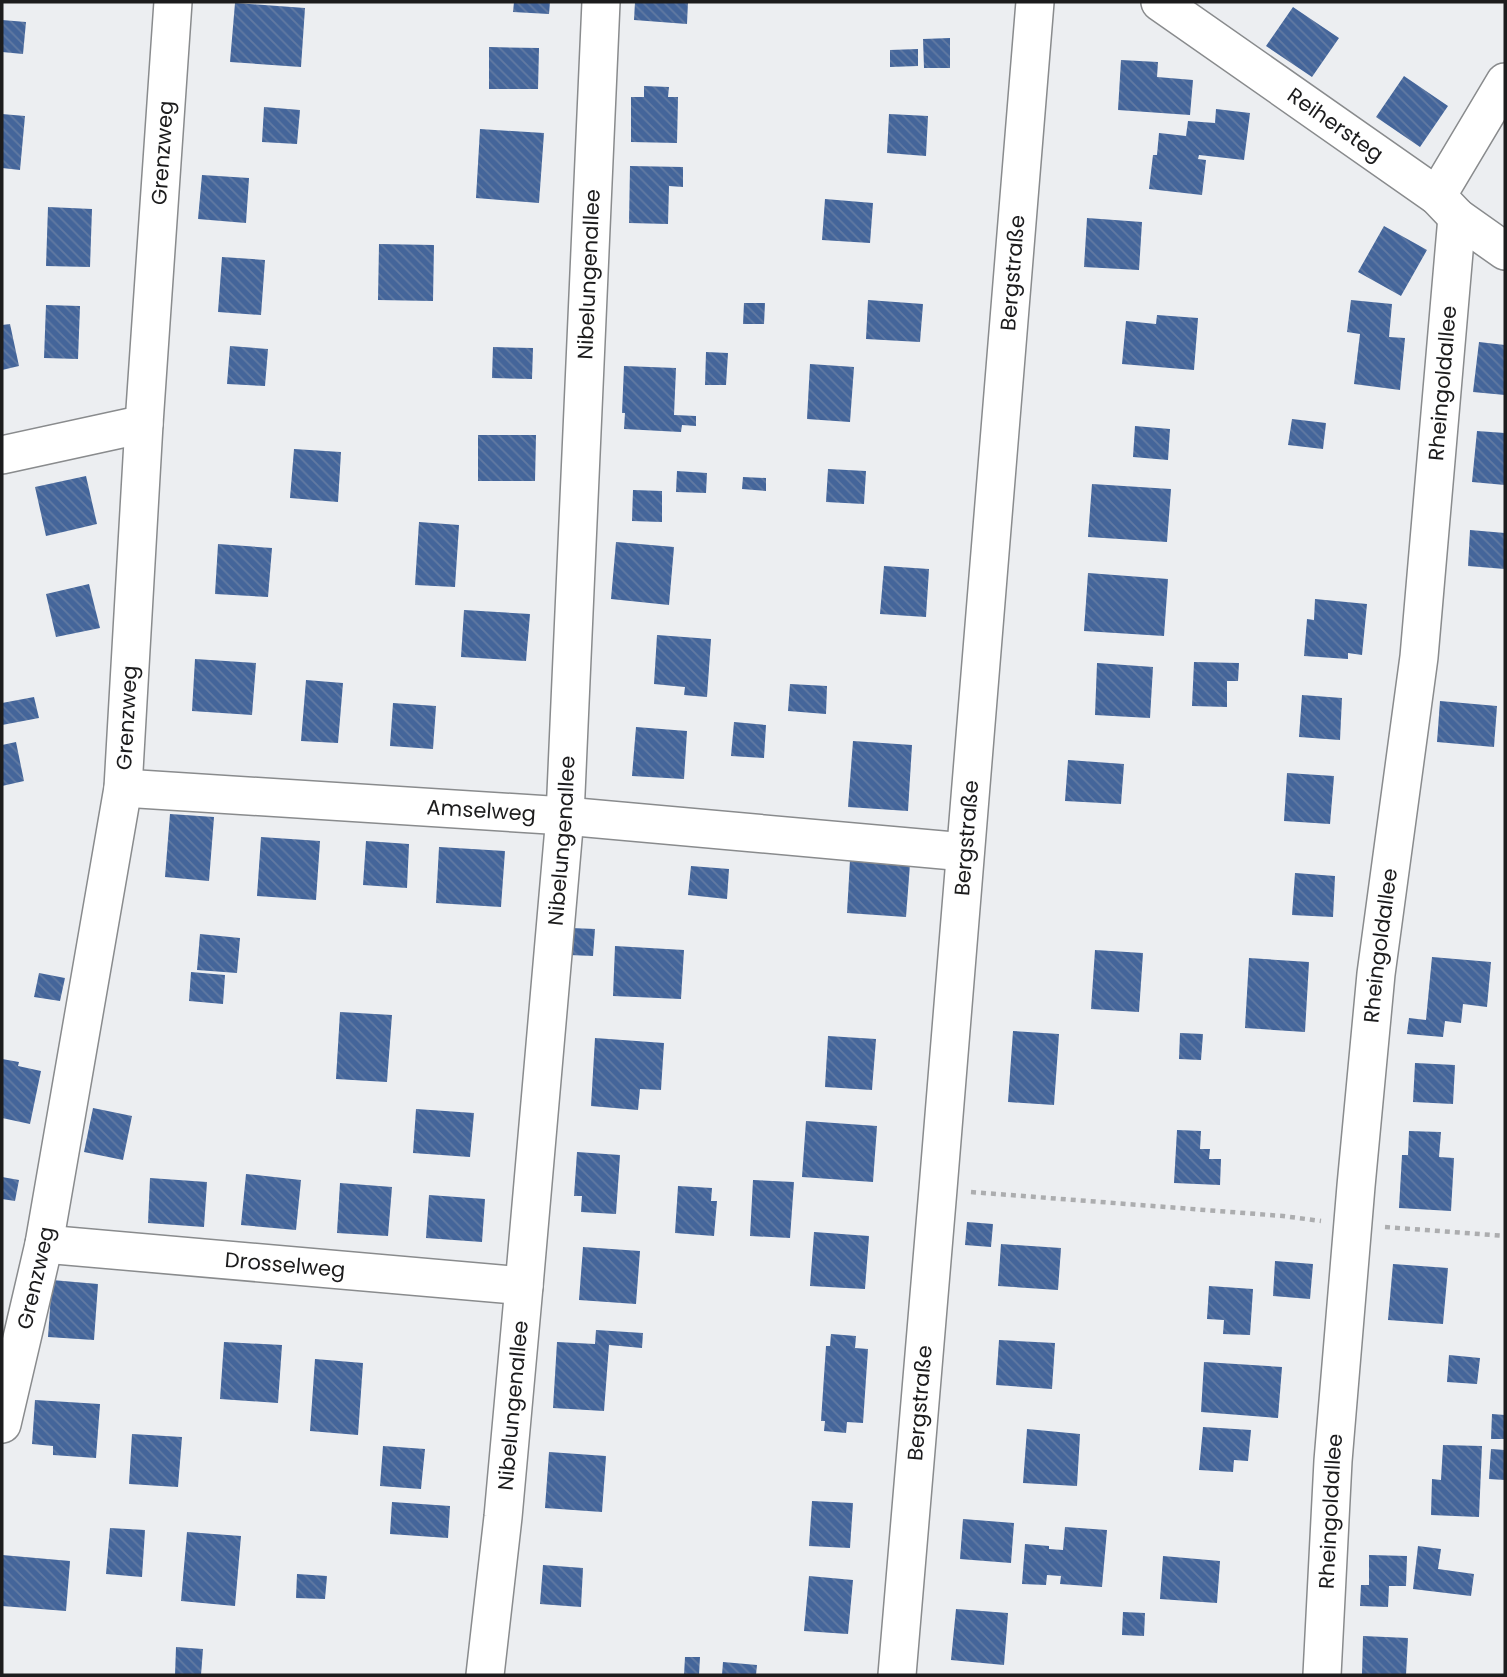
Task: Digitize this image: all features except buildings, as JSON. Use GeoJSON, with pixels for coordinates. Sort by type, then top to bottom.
{"type":"FeatureCollection","features":[{"type":"Feature","properties":{"kind":"street","name":"Grenzweg"},"geometry":{"type":"LineString","coordinates":[[2,1424],[44,1244],[123,788],[144,424],[173,2]]}},
{"type":"Feature","properties":{"kind":"street","name":"Nibelungenallee"},"geometry":{"type":"LineString","coordinates":[[485,1675],[504,1503],[565,816],[601,2]]}},
{"type":"Feature","properties":{"kind":"street","name":"Bergstraße"},"geometry":{"type":"LineString","coordinates":[[897,1675],[1035,2]]}},
{"type":"Feature","properties":{"kind":"street","name":"Reihersteg"},"geometry":{"type":"LineString","coordinates":[[1160,2],[1447,206],[1505,251]]}},
{"type":"Feature","properties":{"kind":"street"},"geometry":{"type":"LineString","coordinates":[[1447,206],[1505,82]]}},
{"type":"Feature","properties":{"kind":"street","name":"Rheingoldallee"},"geometry":{"type":"LineString","coordinates":[[1322,1675],[1333,1461],[1376,974],[1419,657],[1447,206]]}},
{"type":"Feature","properties":{"kind":"street"},"geometry":{"type":"LineString","coordinates":[[2,455],[144,424]]}},
{"type":"Feature","properties":{"kind":"street","name":"Amselweg"},"geometry":{"type":"LineString","coordinates":[[123,788],[565,816],[965,852]]}},
{"type":"Feature","properties":{"kind":"street","name":"Drosselweg"},"geometry":{"type":"LineString","coordinates":[[44,1244],[524,1286]]}},
{"type":"Feature","properties":{"kind":"path"},"geometry":{"type":"LineString","coordinates":[[938,1189],[1505,1236]]}}]}
